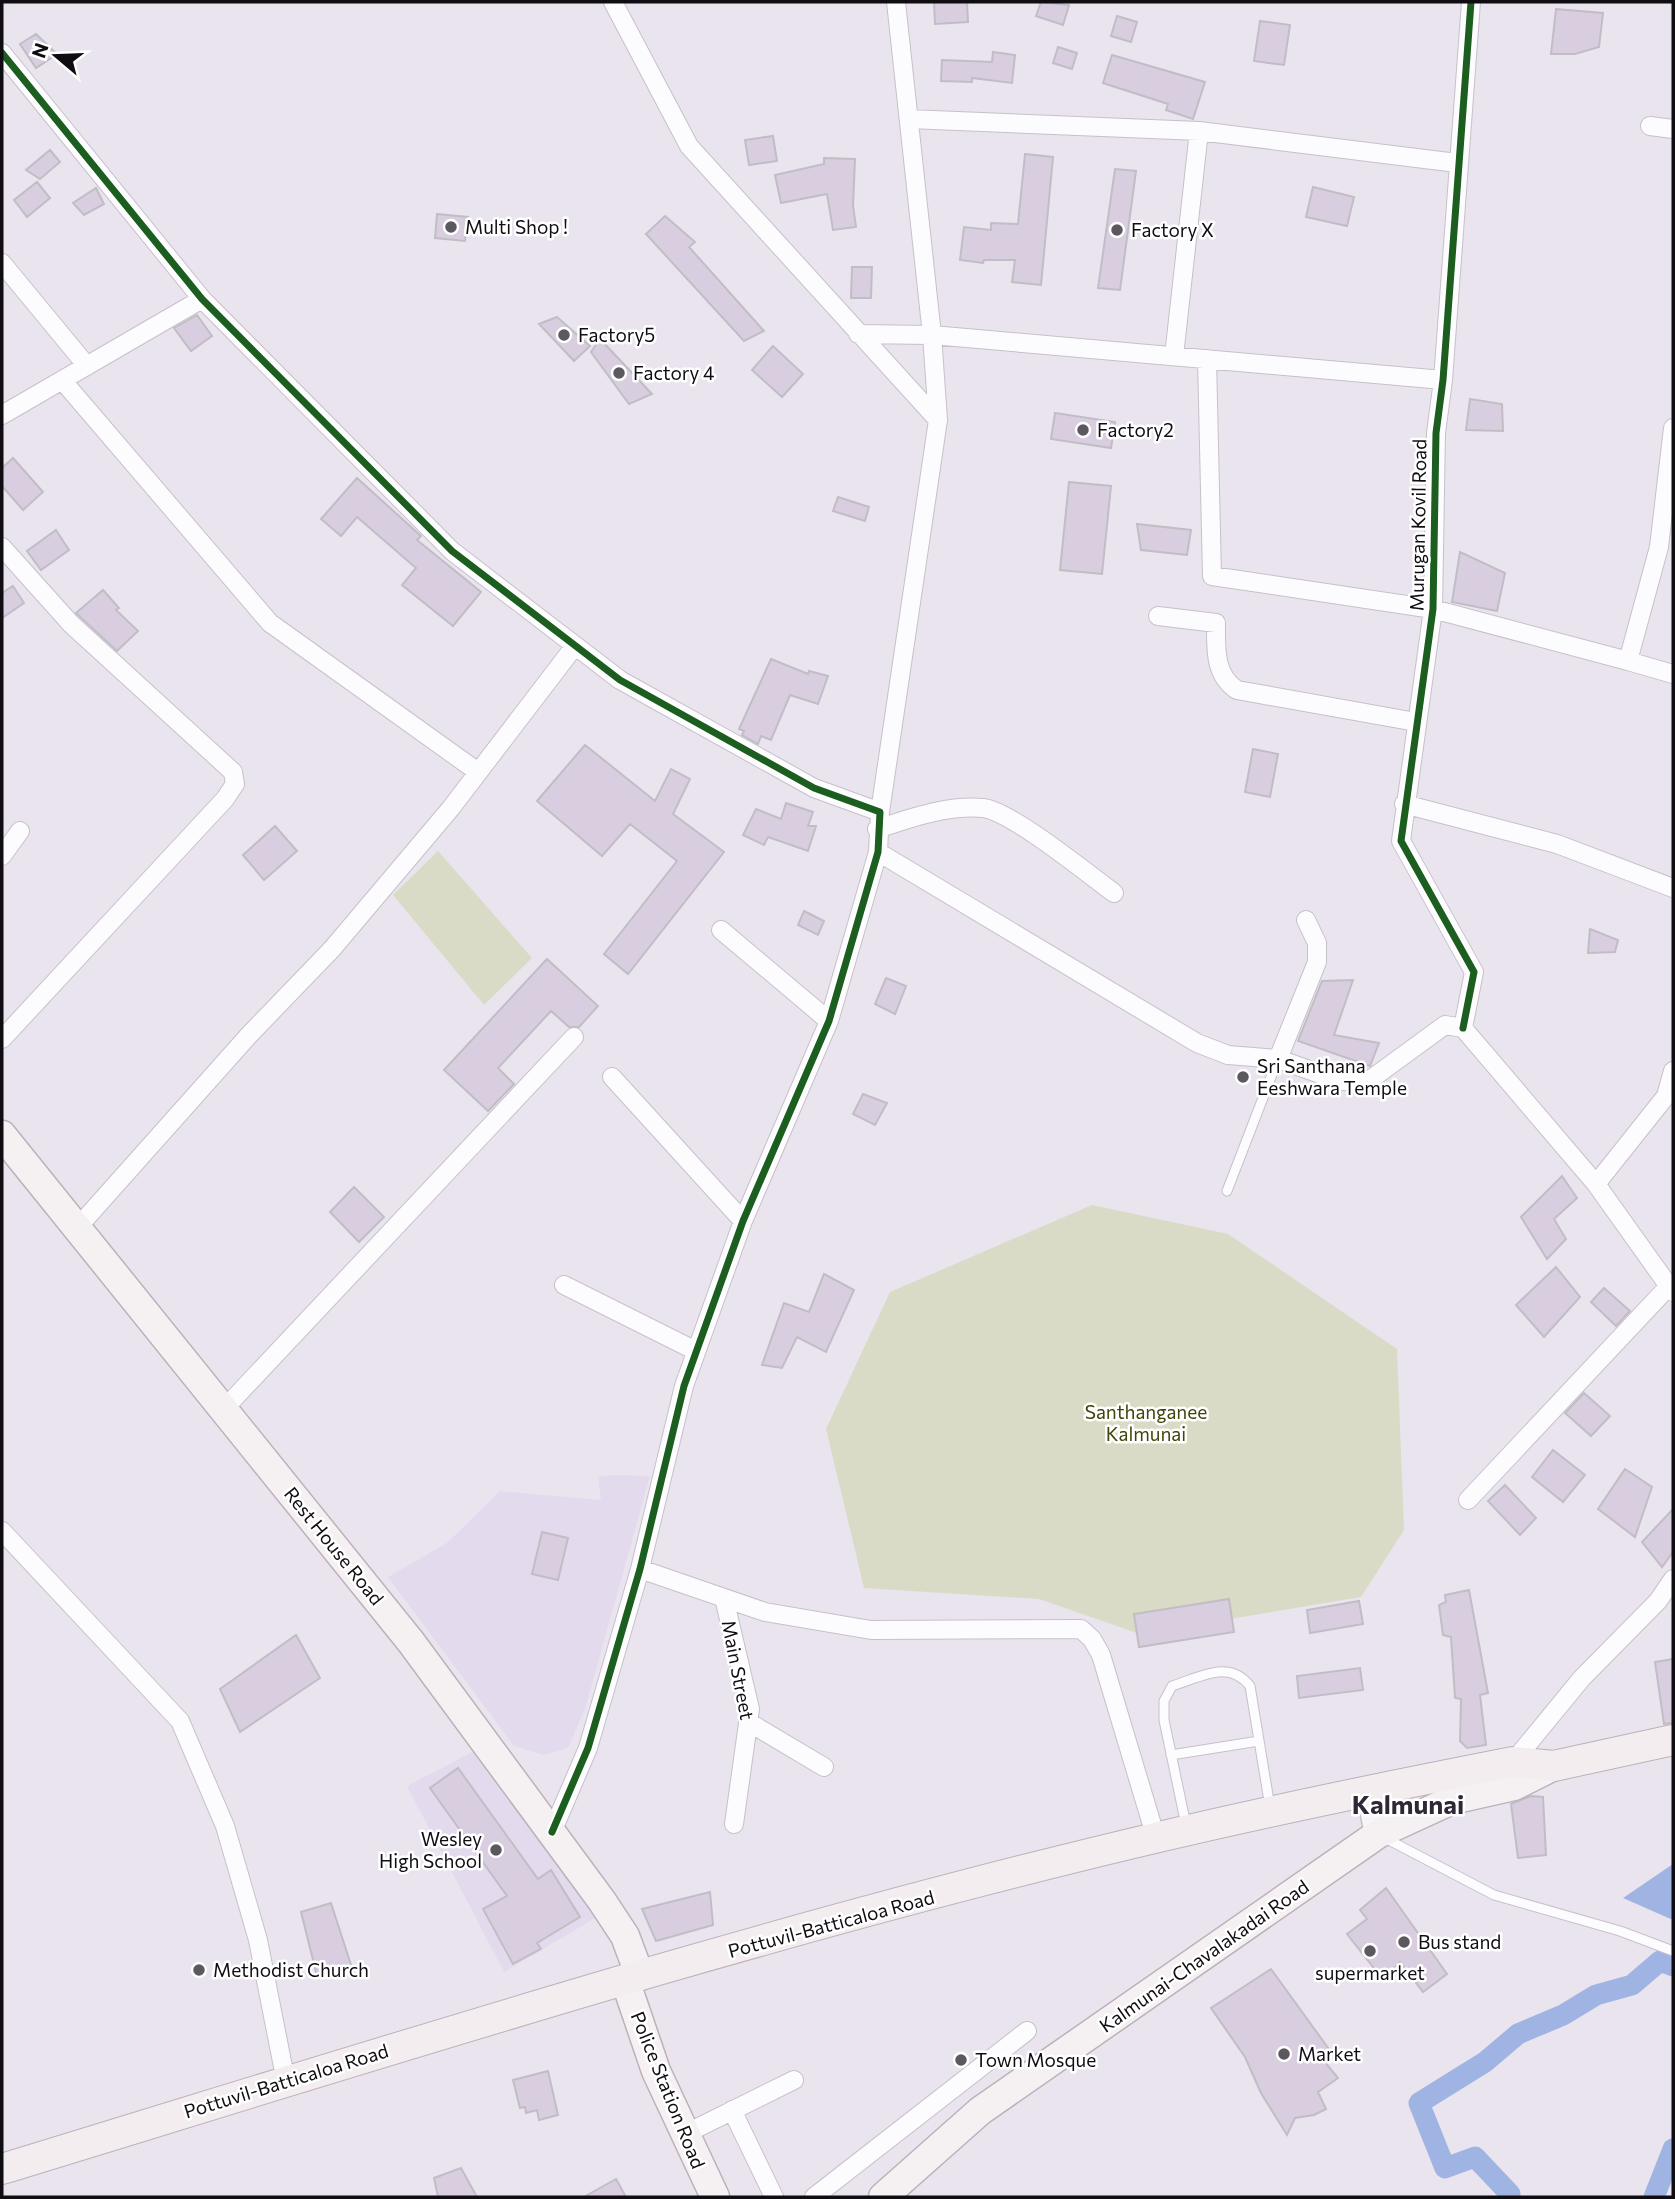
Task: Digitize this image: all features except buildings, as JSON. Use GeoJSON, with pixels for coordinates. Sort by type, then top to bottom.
{"type":"FeatureCollection","features":[{"type":"Feature","properties":{"kind":"highway","name":"Pottuvil-Batticaloa Road"},"geometry":{"type":"LineString","coordinates":[[2,2169],[633,1978],[1156,1838],[1369,1790],[1513,1762],[1554,1766],[1673,1740]]}},
{"type":"Feature","properties":{"kind":"main road","name":"Rest House Road"},"geometry":{"type":"LineString","coordinates":[[2,1135],[411,1642],[552,1832],[625,1936],[633,1978]]}},
{"type":"Feature","properties":{"kind":"main road","name":"Kalmunai-Chavalakadai Road"},"geometry":{"type":"LineString","coordinates":[[883,2197],[980,2111],[1378,1834],[1452,1800],[1514,1786],[1554,1766]]}},
{"type":"Feature","properties":{"kind":"main road"},"geometry":{"type":"LineString","coordinates":[[1369,1790],[1378,1834]]}},
{"type":"Feature","properties":{"kind":"main road","name":"Police Station Road"},"geometry":{"type":"LineString","coordinates":[[633,1978],[656,2071],[683,2135],[715,2197]]}},
{"type":"Feature","properties":{"kind":"street"},"geometry":{"type":"LineString","coordinates":[[613,2],[689,146],[938,420]]}},
{"type":"Feature","properties":{"kind":"street"},"geometry":{"type":"LineString","coordinates":[[552,1832],[588,1748],[640,1569],[684,1386],[743,1221],[828,1021],[878,852],[878,821],[938,420],[932,335],[896,2]]}},
{"type":"Feature","properties":{"kind":"street","name":"Murugan Kovil Road"},"geometry":{"type":"LineString","coordinates":[[1463,1028],[1474,972],[1401,841],[1433,609],[1436,433],[1443,380],[1471,2]]}},
{"type":"Feature","properties":{"kind":"street"},"geometry":{"type":"LineString","coordinates":[[2,53],[202,299],[452,551],[574,647],[620,680],[748,753],[878,821],[936,810],[985,808],[1017,824],[1114,893]]}},
{"type":"Feature","properties":{"kind":"street"},"geometry":{"type":"LineString","coordinates":[[909,120],[1199,131],[1457,163]]}},
{"type":"Feature","properties":{"kind":"street"},"geometry":{"type":"LineString","coordinates":[[1650,126],[1673,129]]}},
{"type":"Feature","properties":{"kind":"street"},"geometry":{"type":"LineString","coordinates":[[1174,356],[1199,131]]}},
{"type":"Feature","properties":{"kind":"street"},"geometry":{"type":"LineString","coordinates":[[2,263],[87,366]]}},
{"type":"Feature","properties":{"kind":"street"},"geometry":{"type":"LineString","coordinates":[[2,415],[202,299]]}},
{"type":"Feature","properties":{"kind":"street"},"geometry":{"type":"LineString","coordinates":[[858,334],[932,335],[1443,380]]}},
{"type":"Feature","properties":{"kind":"street"},"geometry":{"type":"LineString","coordinates":[[1207,359],[1212,576],[1433,609],[1673,674]]}},
{"type":"Feature","properties":{"kind":"street"},"geometry":{"type":"LineString","coordinates":[[62,380],[270,623],[478,772]]}},
{"type":"Feature","properties":{"kind":"street"},"geometry":{"type":"LineString","coordinates":[[1628,661],[1659,547],[1673,428]]}},
{"type":"Feature","properties":{"kind":"street"},"geometry":{"type":"LineString","coordinates":[[2,547],[71,624],[233,772],[235,784],[225,799],[2,1039]]}},
{"type":"Feature","properties":{"kind":"street"},"geometry":{"type":"LineString","coordinates":[[1158,616],[1216,623],[1218,663],[1226,683],[1237,690],[1416,722]]}},
{"type":"Feature","properties":{"kind":"street"},"geometry":{"type":"LineString","coordinates":[[78,1227],[250,1034],[332,949],[478,772],[574,647]]}},
{"type":"Feature","properties":{"kind":"street"},"geometry":{"type":"LineString","coordinates":[[1404,804],[1557,844],[1673,888]]}},
{"type":"Feature","properties":{"kind":"street"},"geometry":{"type":"LineString","coordinates":[[2,856],[20,831]]}},
{"type":"Feature","properties":{"kind":"street"},"geometry":{"type":"LineString","coordinates":[[878,852],[1196,1043],[1228,1055],[1278,1059],[1340,1081],[1367,1083],[1445,1025],[1463,1028],[1596,1184],[1671,1289],[1468,1500]]}},
{"type":"Feature","properties":{"kind":"street"},"geometry":{"type":"LineString","coordinates":[[1278,1059],[1317,962],[1317,943],[1306,920]]}},
{"type":"Feature","properties":{"kind":"street"},"geometry":{"type":"LineString","coordinates":[[721,930],[828,1021]]}},
{"type":"Feature","properties":{"kind":"street"},"geometry":{"type":"LineString","coordinates":[[224,1409],[574,1037]]}},
{"type":"Feature","properties":{"kind":"street"},"geometry":{"type":"LineString","coordinates":[[1596,1184],[1666,1096],[1673,1071]]}},
{"type":"Feature","properties":{"kind":"street"},"geometry":{"type":"LineString","coordinates":[[612,1077],[743,1221]]}},
{"type":"Feature","properties":{"kind":"street"},"geometry":{"type":"LineString","coordinates":[[564,1285],[696,1351]]}},
{"type":"Feature","properties":{"kind":"street"},"geometry":{"type":"LineString","coordinates":[[2,1531],[180,1721],[225,1826],[255,1927],[286,2082]]}},
{"type":"Feature","properties":{"kind":"street"},"geometry":{"type":"LineString","coordinates":[[640,1569],[765,1612],[871,1630],[1081,1629],[1092,1639],[1101,1655],[1156,1838]]}},
{"type":"Feature","properties":{"kind":"street"},"geometry":{"type":"LineString","coordinates":[[1513,1762],[1582,1678],[1658,1601],[1673,1579]]}},
{"type":"Feature","properties":{"kind":"street","name":"Main Street"},"geometry":{"type":"LineString","coordinates":[[724,1598],[750,1723],[734,1824]]}},
{"type":"Feature","properties":{"kind":"street"},"geometry":{"type":"LineString","coordinates":[[750,1723],[824,1767]]}},
{"type":"Feature","properties":{"kind":"street"},"geometry":{"type":"LineString","coordinates":[[814,2197],[1027,2031]]}},
{"type":"Feature","properties":{"kind":"street"},"geometry":{"type":"LineString","coordinates":[[683,2135],[794,2080]]}},
{"type":"Feature","properties":{"kind":"street"},"geometry":{"type":"LineString","coordinates":[[732,2110],[774,2197]]}},
{"type":"Feature","properties":{"kind":"lane"},"geometry":{"type":"LineString","coordinates":[[1227,1191],[1278,1059]]}},
{"type":"Feature","properties":{"kind":"lane"},"geometry":{"type":"LineString","coordinates":[[1186,1831],[1171,1755],[1164,1701],[1172,1686],[1226,1670],[1240,1673],[1250,1686],[1271,1812]]}},
{"type":"Feature","properties":{"kind":"lane"},"geometry":{"type":"LineString","coordinates":[[1171,1755],[1259,1741]]}},
{"type":"Feature","properties":{"kind":"lane"},"geometry":{"type":"LineString","coordinates":[[1378,1834],[1494,1895],[1620,1931],[1673,1951]]}},
{"type":"Feature","properties":{"kind":"shaded area"},"geometry":{"type":"Polygon","coordinates":[[[650,1476],[585,1709],[568,1748],[543,1755],[514,1746],[388,1577],[447,1543],[500,1491],[601,1500],[598,1477],[650,1476]]]}},
{"type":"Feature","properties":{"kind":"shaded area","name":"Wesley High School"},"geometry":{"type":"Polygon","coordinates":[[[474,1751],[602,1914],[504,1972],[407,1786],[474,1751]]]}},
{"type":"Feature","properties":{"kind":"green space"},"geometry":{"type":"Polygon","coordinates":[[[438,851],[532,958],[484,1005],[393,895],[438,851]]]}},
{"type":"Feature","properties":{"kind":"green space","name":"Santhanganee Kalmunai"},"geometry":{"type":"Polygon","coordinates":[[[1092,1205],[1228,1234],[1397,1349],[1404,1530],[1361,1597],[1140,1634],[1039,1599],[864,1588],[826,1429],[890,1292],[1092,1205]]]}},
{"type":"Feature","properties":{"kind":"water"},"geometry":{"type":"Polygon","coordinates":[[[1673,1864],[1673,1920],[1623,1898],[1673,1864]]]}},
{"type":"Feature","properties":{"kind":"waterway"},"geometry":{"type":"LineString","coordinates":[[1509,2197],[1510,2194],[1475,2157],[1445,2168],[1419,2103],[1485,2062],[1518,2034],[1563,2015],[1596,1995],[1632,1985],[1660,1961],[1673,1966]]}},
{"type":"Feature","properties":{"kind":"waterway"},"geometry":{"type":"LineString","coordinates":[[1654,2197],[1673,2149]]}},
{"type":"Feature","properties":{"kind":"cycle path"},"geometry":{"type":"LineString","coordinates":[[1463,1028],[1474,972],[1401,841],[1433,609],[1436,433],[1443,380],[1471,2]]}},
{"type":"Feature","properties":{"kind":"cycle path"},"geometry":{"type":"LineString","coordinates":[[2,53],[202,299],[452,551],[620,680],[814,788],[880,812],[878,852],[829,1021],[743,1221],[684,1386],[640,1569],[588,1748],[552,1832]]}},
{"type":"Feature","properties":{"kind":"place","name":"Multi Shop !"},"geometry":{"type":"Point","coordinates":[451,227]}},
{"type":"Feature","properties":{"kind":"place","name":"Factory X"},"geometry":{"type":"Point","coordinates":[1117,230]}},
{"type":"Feature","properties":{"kind":"place","name":"Factory5"},"geometry":{"type":"Point","coordinates":[564,335]}},
{"type":"Feature","properties":{"kind":"place","name":"Factory 4"},"geometry":{"type":"Point","coordinates":[619,373]}},
{"type":"Feature","properties":{"kind":"place","name":"Factory2"},"geometry":{"type":"Point","coordinates":[1083,430]}},
{"type":"Feature","properties":{"kind":"place","name":"Sri Santhana Eeshwara Temple"},"geometry":{"type":"Point","coordinates":[1243,1077]}},
{"type":"Feature","properties":{"kind":"place","name":"Wesley High School"},"geometry":{"type":"Point","coordinates":[496,1850]}},
{"type":"Feature","properties":{"kind":"place","name":"Bus stand"},"geometry":{"type":"Point","coordinates":[1404,1942]}},
{"type":"Feature","properties":{"kind":"place","name":"supermarket"},"geometry":{"type":"Point","coordinates":[1370,1951]}},
{"type":"Feature","properties":{"kind":"place","name":"Methodist Church"},"geometry":{"type":"Point","coordinates":[199,1970]}},
{"type":"Feature","properties":{"kind":"place","name":"Market"},"geometry":{"type":"Point","coordinates":[1284,2054]}},
{"type":"Feature","properties":{"kind":"place","name":"Town Mosque"},"geometry":{"type":"Point","coordinates":[961,2060]}},
{"type":"Feature","properties":{"kind":"district","name":"Kalmunai"},"geometry":{"type":"Point","coordinates":[1408,1805]}}]}
